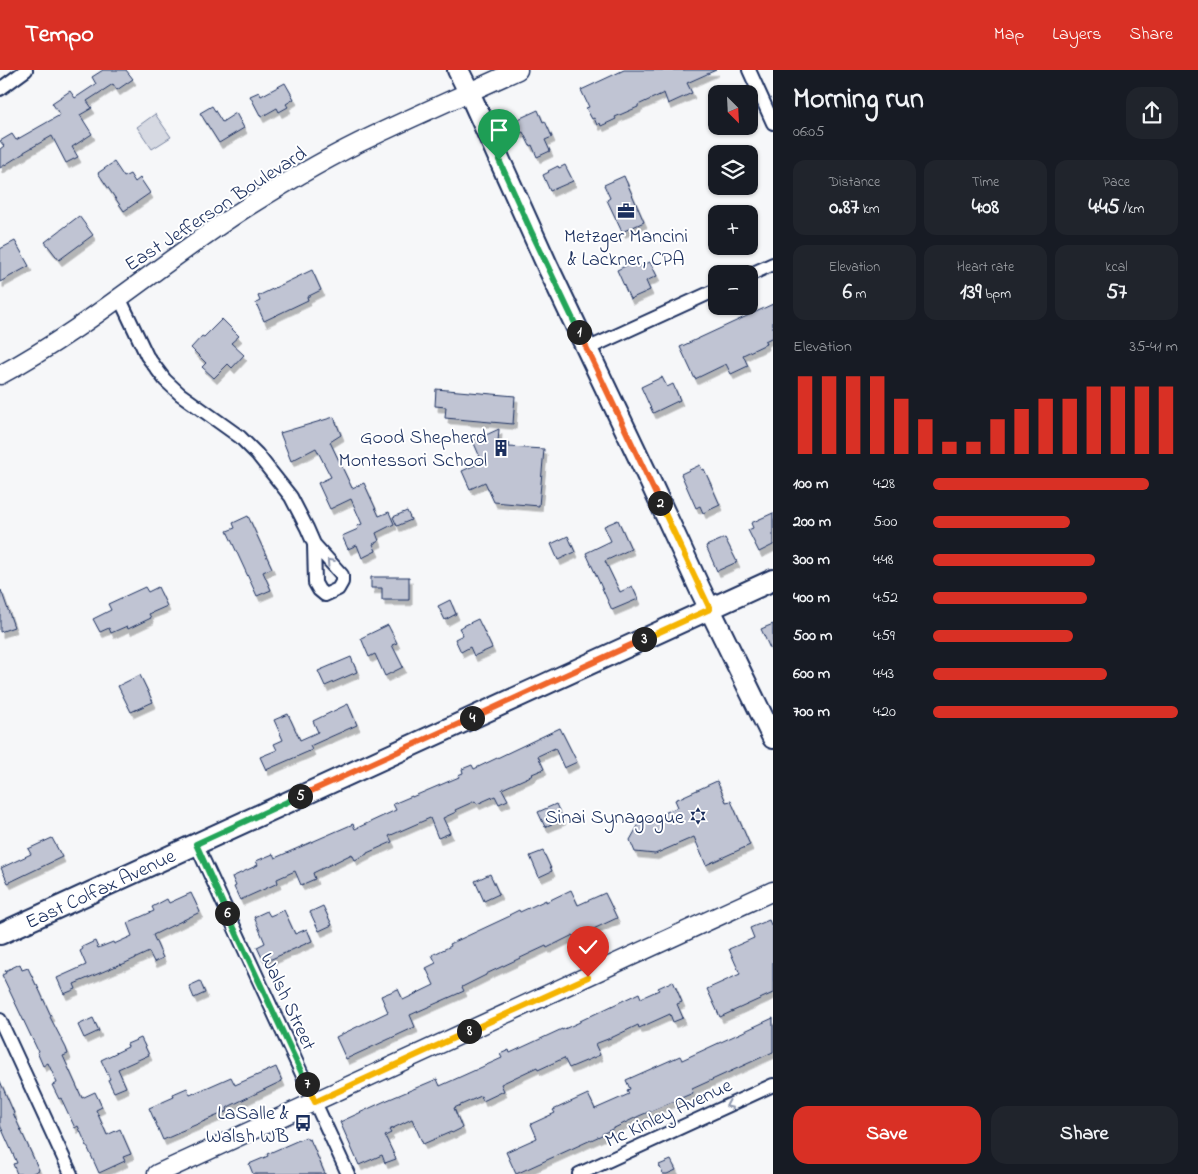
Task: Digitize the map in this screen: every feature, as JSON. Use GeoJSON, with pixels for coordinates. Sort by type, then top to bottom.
{"type":"FeatureCollection","features":[{"type":"Feature","properties":{"kind":"main road"},"geometry":{"type":"LineString","coordinates":[[458,70],[524,217],[773,738]]}},
{"type":"Feature","properties":{"kind":"main road","name":"East Colfax Avenue"},"geometry":{"type":"LineString","coordinates":[[0,934],[773,580]]}},
{"type":"Feature","properties":{"kind":"street"},"geometry":{"type":"LineString","coordinates":[[0,89],[26,70]]}},
{"type":"Feature","properties":{"kind":"street","name":"East Jefferson Boulevard"},"geometry":{"type":"LineString","coordinates":[[0,375],[64,337],[248,206],[373,136],[518,70]]}},
{"type":"Feature","properties":{"kind":"street"},"geometry":{"type":"LineString","coordinates":[[749,70],[773,123]]}},
{"type":"Feature","properties":{"kind":"street"},"geometry":{"type":"LineString","coordinates":[[758,271],[773,264]]}},
{"type":"Feature","properties":{"kind":"street"},"geometry":{"type":"LineString","coordinates":[[587,350],[708,294]]}},
{"type":"Feature","properties":{"kind":"street"},"geometry":{"type":"LineString","coordinates":[[119,298],[147,356],[165,380],[180,394],[240,437],[256,454],[291,497],[308,528],[314,544]]}},
{"type":"Feature","properties":{"kind":"street","name":"Walsh Street"},"geometry":{"type":"LineString","coordinates":[[196,844],[348,1174]]}},
{"type":"Feature","properties":{"kind":"street"},"geometry":{"type":"LineString","coordinates":[[157,1174],[773,891]]}},
{"type":"Feature","properties":{"kind":"street"},"geometry":{"type":"LineString","coordinates":[[0,1020],[71,1174]]}},
{"type":"Feature","properties":{"kind":"street","name":"Mc Kinley Avenue"},"geometry":{"type":"LineString","coordinates":[[581,1174],[773,1085]]}},
{"type":"Feature","properties":{"kind":"shaded area"},"geometry":{"type":"Polygon","coordinates":[[[155,114],[171,137],[152,149],[137,127],[155,114]]]}},
{"type":"Feature","properties":{"kind":"building"},"geometry":{"type":"Polygon","coordinates":[[[103,70],[126,70],[133,79],[117,90],[113,84],[87,101],[92,108],[80,115],[92,134],[72,147],[78,157],[66,163],[52,136],[0,168],[0,149],[4,146],[0,141],[12,134],[16,140],[60,115],[52,103],[70,91],[75,98],[96,84],[92,77],[103,70]]]}},
{"type":"Feature","properties":{"kind":"building"},"geometry":{"type":"Polygon","coordinates":[[[624,70],[716,70],[687,83],[692,93],[668,104],[664,93],[615,117],[616,119],[601,126],[600,123],[597,125],[586,108],[589,107],[581,90],[624,70]]]}},
{"type":"Feature","properties":{"kind":"building"},"geometry":{"type":"Polygon","coordinates":[[[285,83],[294,99],[286,104],[288,107],[279,112],[277,108],[261,117],[250,96],[259,92],[261,96],[285,83]]]}},
{"type":"Feature","properties":{"kind":"building"},"geometry":{"type":"Polygon","coordinates":[[[212,106],[222,122],[236,113],[244,128],[219,143],[200,113],[212,106]]]}},
{"type":"Feature","properties":{"kind":"building"},"geometry":{"type":"Polygon","coordinates":[[[538,110],[552,137],[545,140],[550,151],[537,157],[532,145],[530,146],[523,132],[520,133],[514,121],[538,110]]]}},
{"type":"Feature","properties":{"kind":"building"},"geometry":{"type":"Polygon","coordinates":[[[114,162],[124,177],[130,174],[135,182],[140,178],[150,193],[124,211],[98,173],[114,162]]]}},
{"type":"Feature","properties":{"kind":"building"},"geometry":{"type":"Polygon","coordinates":[[[565,165],[573,181],[550,191],[543,175],[558,166],[559,168],[565,165]]]}},
{"type":"Feature","properties":{"kind":"building","name":"Metzger Mancini & Lackner, CPA"},"geometry":{"type":"Polygon","coordinates":[[[624,176],[644,222],[622,232],[607,200],[610,198],[604,185],[624,176]]]}},
{"type":"Feature","properties":{"kind":"building"},"geometry":{"type":"Polygon","coordinates":[[[79,216],[93,235],[59,260],[45,242],[79,216]]]}},
{"type":"Feature","properties":{"kind":"building"},"geometry":{"type":"Polygon","coordinates":[[[15,241],[29,266],[0,282],[0,249],[15,241]]]}},
{"type":"Feature","properties":{"kind":"building"},"geometry":{"type":"Polygon","coordinates":[[[636,261],[639,267],[650,262],[657,276],[646,281],[650,290],[630,299],[617,270],[636,261]]]}},
{"type":"Feature","properties":{"kind":"building"},"geometry":{"type":"Polygon","coordinates":[[[312,270],[321,290],[307,297],[308,300],[264,321],[256,303],[260,301],[258,296],[312,270]]]}},
{"type":"Feature","properties":{"kind":"building"},"geometry":{"type":"Polygon","coordinates":[[[773,304],[773,337],[765,341],[766,344],[743,355],[748,366],[731,374],[726,364],[695,379],[680,347],[749,315],[758,315],[758,311],[773,304]]]}},
{"type":"Feature","properties":{"kind":"building"},"geometry":{"type":"Polygon","coordinates":[[[222,319],[239,336],[231,343],[244,355],[232,368],[228,364],[214,378],[202,367],[206,363],[191,348],[222,319]]]}},
{"type":"Feature","properties":{"kind":"building"},"geometry":{"type":"Polygon","coordinates":[[[662,377],[667,387],[673,384],[680,400],[653,413],[641,387],[662,377]]]}},
{"type":"Feature","properties":{"kind":"building"},"geometry":{"type":"Polygon","coordinates":[[[436,389],[515,396],[513,424],[445,418],[446,407],[435,406],[436,389]]]}},
{"type":"Feature","properties":{"kind":"building"},"geometry":{"type":"Polygon","coordinates":[[[334,417],[341,435],[330,442],[352,488],[364,483],[379,516],[389,512],[394,524],[376,533],[379,541],[373,544],[376,551],[362,558],[357,545],[348,549],[342,536],[358,529],[357,526],[362,524],[351,499],[330,509],[318,483],[331,477],[316,448],[291,461],[280,433],[334,417]]]}},
{"type":"Feature","properties":{"kind":"building","name":"Good Shepherd Montessori School"},"geometry":{"type":"Polygon","coordinates":[[[499,429],[498,442],[510,443],[509,447],[544,449],[539,506],[494,502],[485,482],[470,489],[462,471],[482,462],[473,441],[499,429]]]}},
{"type":"Feature","properties":{"kind":"building"},"geometry":{"type":"Polygon","coordinates":[[[700,465],[702,470],[704,469],[720,505],[703,513],[700,506],[696,508],[681,474],[700,465]]]}},
{"type":"Feature","properties":{"kind":"building"},"geometry":{"type":"Polygon","coordinates":[[[407,511],[411,520],[397,526],[393,517],[407,511]]]}},
{"type":"Feature","properties":{"kind":"building"},"geometry":{"type":"Polygon","coordinates":[[[773,513],[773,545],[759,552],[748,530],[753,528],[751,523],[773,513]]]}},
{"type":"Feature","properties":{"kind":"building"},"geometry":{"type":"Polygon","coordinates":[[[248,516],[272,568],[263,572],[271,590],[257,596],[227,531],[235,528],[233,523],[248,516]]]}},
{"type":"Feature","properties":{"kind":"building"},"geometry":{"type":"Polygon","coordinates":[[[618,520],[631,549],[605,561],[620,592],[632,586],[638,599],[612,610],[586,553],[611,541],[604,526],[618,520]]]}},
{"type":"Feature","properties":{"kind":"building"},"geometry":{"type":"Polygon","coordinates":[[[568,536],[575,552],[558,560],[551,544],[568,536]]]}},
{"type":"Feature","properties":{"kind":"building"},"geometry":{"type":"Polygon","coordinates":[[[725,538],[737,562],[717,571],[706,546],[725,538]]]}},
{"type":"Feature","properties":{"kind":"building"},"geometry":{"type":"Polygon","coordinates":[[[371,577],[409,577],[409,600],[382,600],[382,588],[371,588],[371,577]]]}},
{"type":"Feature","properties":{"kind":"building"},"geometry":{"type":"Polygon","coordinates":[[[145,587],[148,592],[158,587],[167,606],[149,614],[151,618],[128,629],[127,626],[111,633],[109,628],[100,632],[93,619],[111,610],[108,604],[145,587]]]}},
{"type":"Feature","properties":{"kind":"building"},"geometry":{"type":"Polygon","coordinates":[[[0,591],[14,627],[0,632],[0,591]]]}},
{"type":"Feature","properties":{"kind":"building"},"geometry":{"type":"Polygon","coordinates":[[[450,600],[456,614],[445,620],[438,606],[450,600]]]}},
{"type":"Feature","properties":{"kind":"building"},"geometry":{"type":"Polygon","coordinates":[[[478,619],[492,648],[474,656],[470,647],[461,652],[455,639],[463,635],[459,628],[478,619]]]}},
{"type":"Feature","properties":{"kind":"building"},"geometry":{"type":"Polygon","coordinates":[[[773,624],[773,655],[761,629],[773,624]]]}},
{"type":"Feature","properties":{"kind":"building"},"geometry":{"type":"Polygon","coordinates":[[[388,625],[397,643],[392,645],[403,667],[385,676],[375,654],[369,657],[361,638],[388,625]]]}},
{"type":"Feature","properties":{"kind":"building"},"geometry":{"type":"Polygon","coordinates":[[[351,657],[357,672],[325,686],[318,671],[351,657]]]}},
{"type":"Feature","properties":{"kind":"building"},"geometry":{"type":"Polygon","coordinates":[[[140,675],[153,702],[131,712],[118,686],[140,675]]]}},
{"type":"Feature","properties":{"kind":"building"},"geometry":{"type":"Polygon","coordinates":[[[348,704],[357,725],[310,746],[312,750],[266,770],[260,757],[277,750],[274,744],[283,740],[274,720],[288,714],[300,740],[318,732],[313,721],[348,704]]]}},
{"type":"Feature","properties":{"kind":"building"},"geometry":{"type":"Polygon","coordinates":[[[560,728],[577,762],[564,768],[555,748],[538,756],[544,769],[502,789],[508,800],[499,804],[495,796],[477,804],[475,801],[443,818],[450,833],[438,838],[430,818],[389,836],[392,842],[355,860],[352,854],[313,873],[315,879],[301,885],[295,871],[277,879],[278,883],[240,900],[232,877],[258,865],[256,861],[273,854],[275,858],[353,824],[355,829],[396,810],[393,804],[459,777],[458,775],[463,773],[462,769],[472,765],[474,769],[560,728]]]}},
{"type":"Feature","properties":{"kind":"building","name":"Sinai Synagogue"},"geometry":{"type":"Polygon","coordinates":[[[717,781],[726,802],[731,801],[750,845],[706,865],[694,837],[655,854],[635,852],[630,840],[639,824],[678,807],[675,800],[717,781]]]}},
{"type":"Feature","properties":{"kind":"building"},"geometry":{"type":"Polygon","coordinates":[[[556,804],[563,819],[545,827],[538,812],[556,804]]]}},
{"type":"Feature","properties":{"kind":"building"},"geometry":{"type":"Polygon","coordinates":[[[52,838],[62,857],[8,883],[1,868],[31,854],[28,849],[52,838]]]}},
{"type":"Feature","properties":{"kind":"building"},"geometry":{"type":"Polygon","coordinates":[[[543,851],[552,871],[539,877],[530,856],[543,851]]]}},
{"type":"Feature","properties":{"kind":"building"},"geometry":{"type":"Polygon","coordinates":[[[490,874],[499,894],[484,901],[475,881],[490,874]]]}},
{"type":"Feature","properties":{"kind":"building"},"geometry":{"type":"Polygon","coordinates":[[[571,890],[578,905],[605,893],[617,918],[574,938],[573,935],[547,948],[546,946],[486,974],[462,987],[464,991],[410,1015],[415,1027],[346,1059],[336,1037],[388,1012],[381,996],[398,989],[403,1000],[434,985],[426,968],[436,963],[432,955],[451,946],[450,944],[519,910],[520,912],[546,900],[546,902],[571,890]]]}},
{"type":"Feature","properties":{"kind":"building"},"geometry":{"type":"Polygon","coordinates":[[[191,893],[200,912],[153,935],[163,958],[154,962],[149,952],[74,984],[76,989],[64,994],[57,978],[86,965],[80,951],[83,949],[82,947],[95,941],[98,948],[113,942],[114,944],[132,936],[127,923],[154,911],[152,907],[167,899],[169,903],[191,893]]]}},
{"type":"Feature","properties":{"kind":"building"},"geometry":{"type":"Polygon","coordinates":[[[323,906],[332,925],[319,931],[310,912],[323,906]]]}},
{"type":"Feature","properties":{"kind":"building"},"geometry":{"type":"Polygon","coordinates":[[[284,910],[295,934],[307,929],[312,941],[267,961],[266,959],[263,960],[257,947],[265,943],[254,917],[267,911],[270,916],[284,910]]]}},
{"type":"Feature","properties":{"kind":"building"},"geometry":{"type":"Polygon","coordinates":[[[769,920],[773,929],[773,993],[720,1017],[707,989],[740,974],[729,949],[754,938],[750,928],[769,920]]]}},
{"type":"Feature","properties":{"kind":"building"},"geometry":{"type":"Polygon","coordinates":[[[20,964],[22,970],[28,968],[37,985],[50,1017],[66,1048],[68,1054],[63,1056],[82,1098],[95,1092],[102,1107],[96,1110],[107,1135],[120,1129],[131,1154],[123,1157],[125,1161],[99,1173],[78,1126],[75,1128],[61,1098],[59,1099],[52,1085],[57,1083],[48,1063],[43,1066],[38,1051],[2,975],[6,973],[5,971],[20,964]]]}},
{"type":"Feature","properties":{"kind":"building"},"geometry":{"type":"Polygon","coordinates":[[[200,981],[205,993],[194,998],[189,986],[200,981]]]}},
{"type":"Feature","properties":{"kind":"building"},"geometry":{"type":"Polygon","coordinates":[[[673,981],[682,1002],[677,1004],[683,1018],[673,1022],[670,1014],[639,1028],[638,1025],[595,1044],[600,1055],[569,1068],[564,1058],[538,1070],[537,1067],[501,1084],[504,1091],[483,1101],[481,1096],[454,1108],[462,1128],[423,1144],[412,1119],[389,1130],[391,1133],[385,1136],[396,1159],[385,1163],[382,1155],[359,1165],[340,1122],[437,1079],[440,1086],[502,1058],[500,1054],[509,1050],[510,1053],[639,993],[641,998],[673,981]]]}},
{"type":"Feature","properties":{"kind":"building"},"geometry":{"type":"Polygon","coordinates":[[[93,1018],[99,1031],[84,1038],[78,1025],[93,1018]]]}},
{"type":"Feature","properties":{"kind":"building"},"geometry":{"type":"Polygon","coordinates":[[[773,1018],[773,1052],[692,1089],[693,1093],[639,1116],[516,1174],[506,1152],[537,1138],[531,1124],[555,1113],[553,1110],[588,1094],[595,1109],[629,1094],[627,1090],[630,1089],[626,1080],[680,1056],[682,1060],[773,1018]]]}},
{"type":"Feature","properties":{"kind":"building"},"geometry":{"type":"Polygon","coordinates":[[[141,1038],[149,1055],[118,1069],[126,1087],[114,1092],[101,1060],[128,1047],[127,1044],[141,1038]]]}},
{"type":"Feature","properties":{"kind":"building"},"geometry":{"type":"Polygon","coordinates":[[[276,1067],[282,1081],[230,1106],[227,1108],[228,1111],[163,1140],[149,1108],[174,1097],[173,1094],[187,1088],[190,1095],[231,1077],[235,1085],[276,1067]]]}},
{"type":"Feature","properties":{"kind":"building"},"geometry":{"type":"Polygon","coordinates":[[[0,1081],[39,1170],[31,1174],[17,1174],[13,1164],[17,1163],[0,1125],[0,1081]]]}},
{"type":"Feature","properties":{"kind":"building"},"geometry":{"type":"Polygon","coordinates":[[[306,1137],[308,1140],[310,1139],[325,1174],[253,1174],[249,1164],[306,1137]]]}},
{"type":"Feature","properties":{"kind":"building"},"geometry":{"type":"Polygon","coordinates":[[[671,1160],[676,1170],[663,1174],[659,1165],[671,1160]]]}},
{"type":"Feature","properties":{"kind":"place","name":"Metzger Mancini & Lackner, CPA"},"geometry":{"type":"Point","coordinates":[626,211]}},
{"type":"Feature","properties":{"kind":"place","name":"Good Shepherd Montessori School"},"geometry":{"type":"Point","coordinates":[501,448]}},
{"type":"Feature","properties":{"kind":"place","name":"Sinai Synagogue"},"geometry":{"type":"Point","coordinates":[698,816]}},
{"type":"Feature","properties":{"kind":"place","name":"LaSalle & Walsh WB"},"geometry":{"type":"Point","coordinates":[303,1123]}},
{"type":"Feature","properties":{"kind":"route"},"geometry":{"type":"LineString","coordinates":[[499,160],[710,609],[196,844],[315,1102],[588,977]]}}]}
